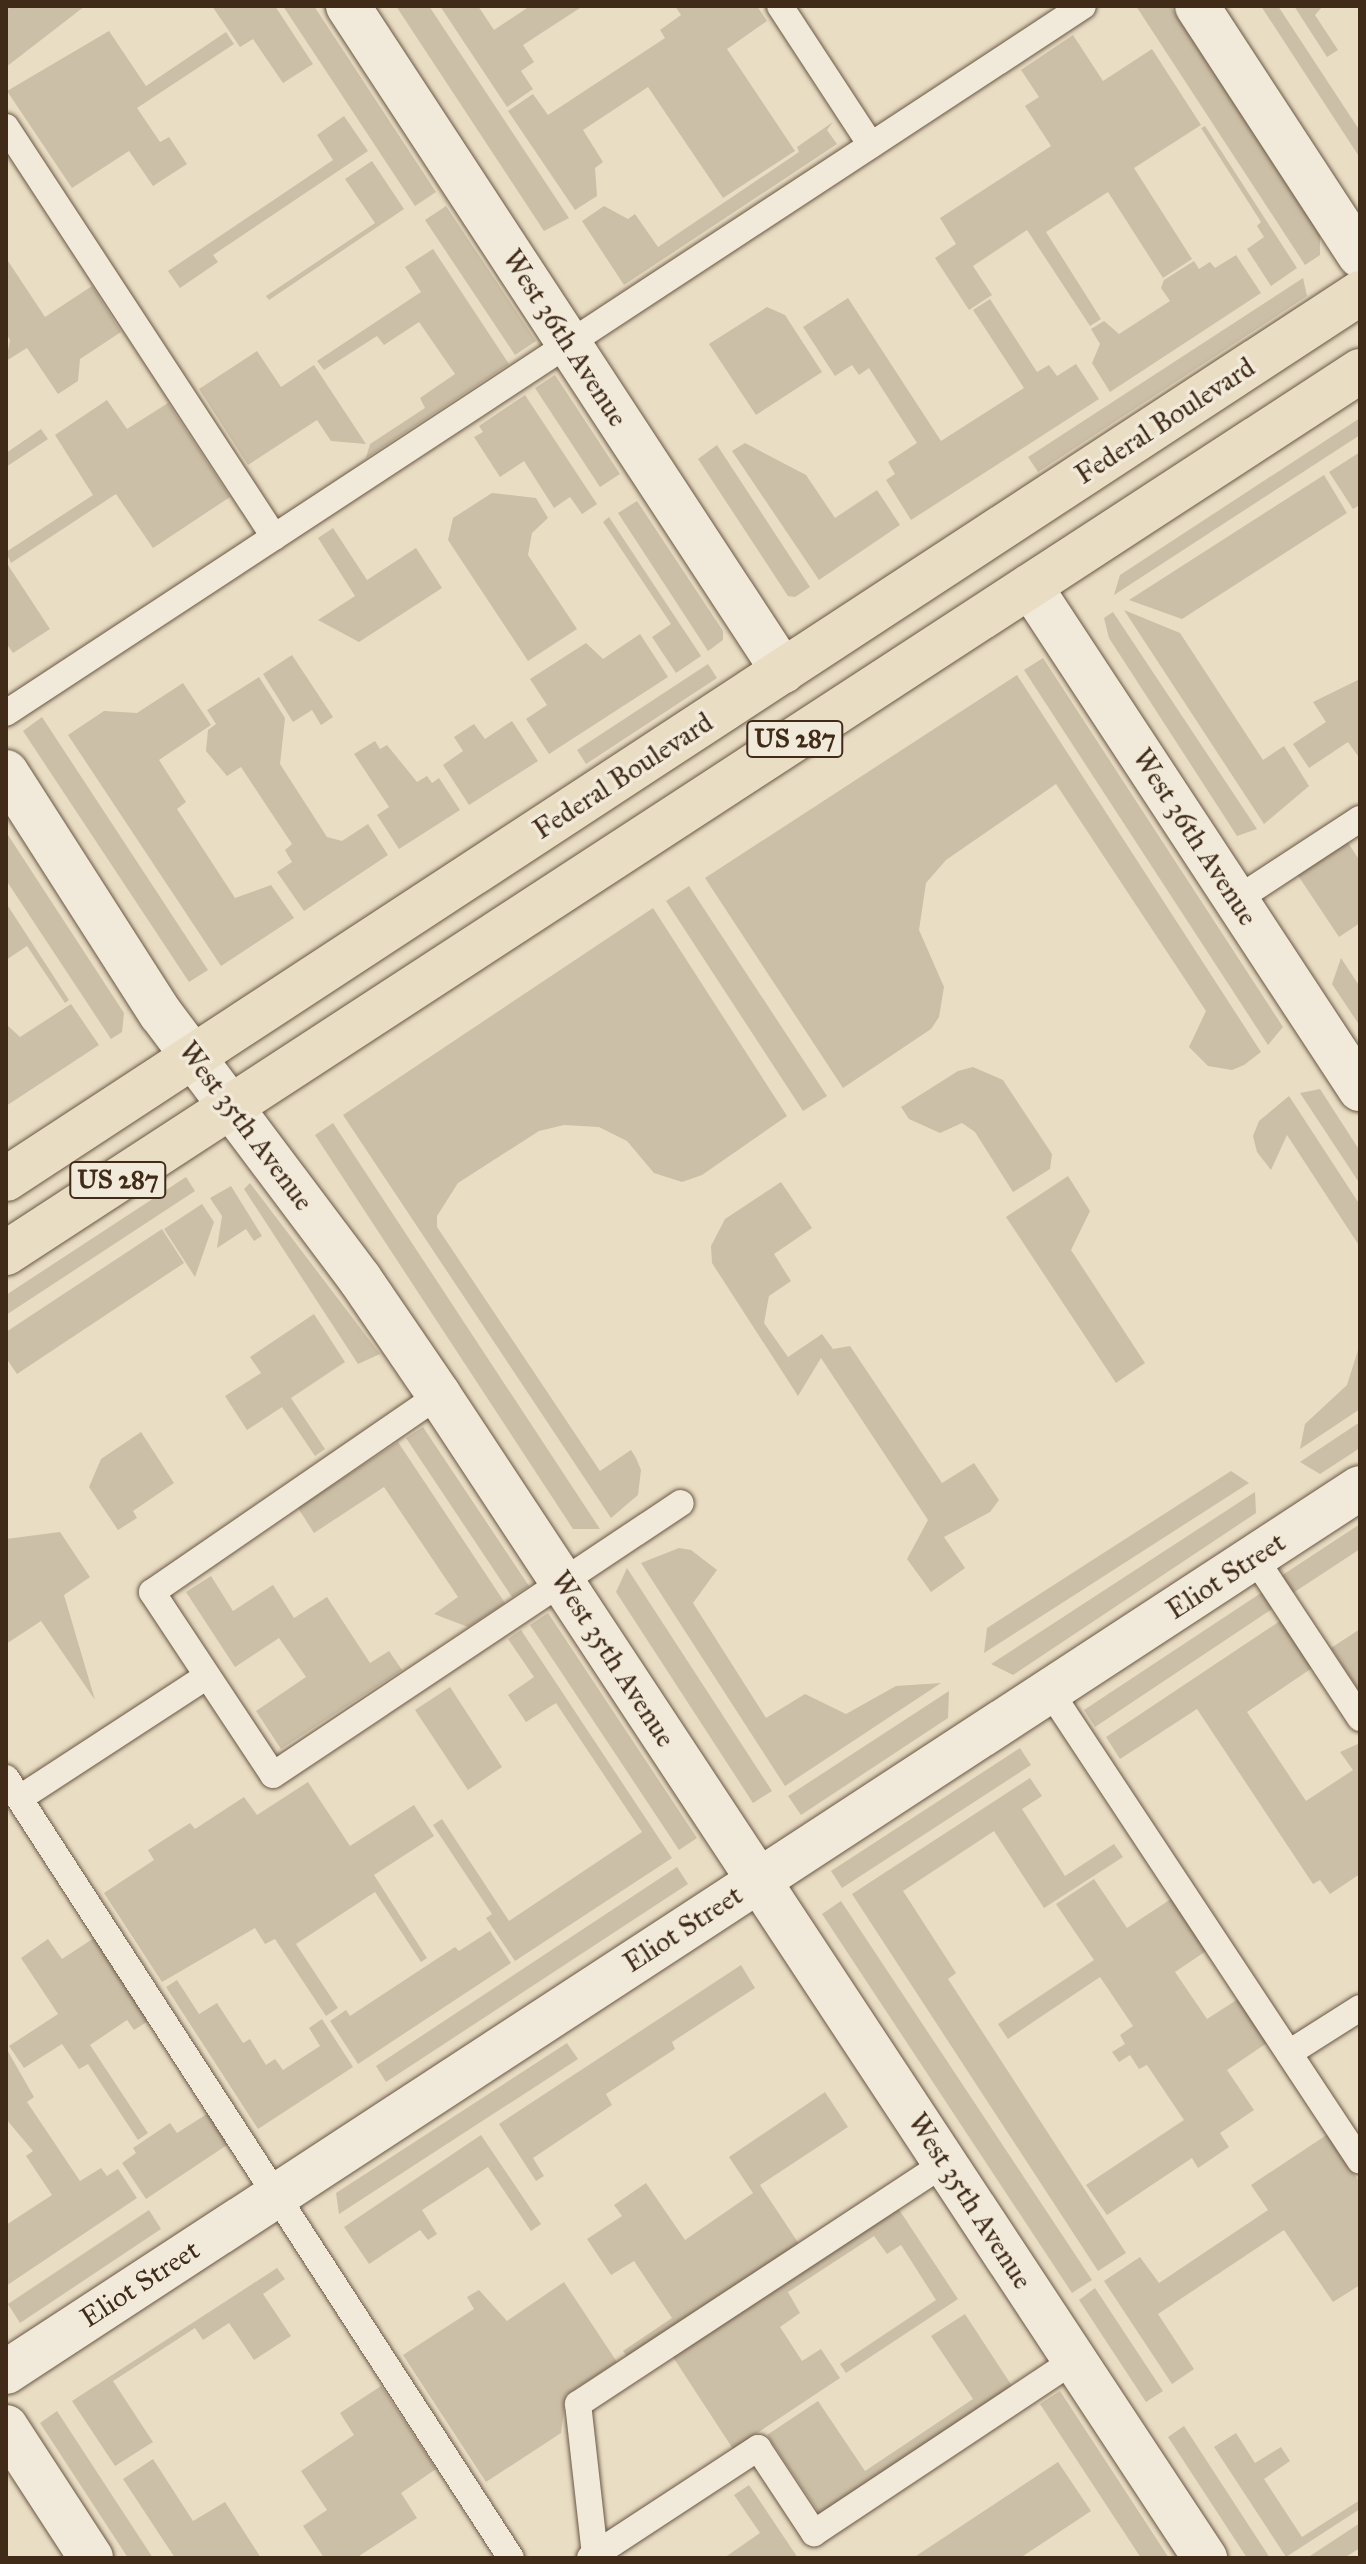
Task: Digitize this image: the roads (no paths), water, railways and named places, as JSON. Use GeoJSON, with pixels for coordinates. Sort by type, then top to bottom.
{"type":"FeatureCollection","features":[{"type":"Feature","properties":{"kind":"main road","name":"Federal Boulevard"},"geometry":{"type":"LineString","coordinates":[[6,1179],[1360,293]]}},
{"type":"Feature","properties":{"kind":"main road","name":"US 287"},"geometry":{"type":"LineString","coordinates":[[6,1253],[1360,371]]}},
{"type":"Feature","properties":{"kind":"street","name":"West 36th Avenue"},"geometry":{"type":"LineString","coordinates":[[348,6],[783,671]]}},
{"type":"Feature","properties":{"kind":"street"},"geometry":{"type":"LineString","coordinates":[[1197,6],[1360,256]]}},
{"type":"Feature","properties":{"kind":"street","name":"West 36th Avenue"},"geometry":{"type":"LineString","coordinates":[[1030,586],[1360,1089]]}},
{"type":"Feature","properties":{"kind":"street","name":"West 35th Avenue"},"geometry":{"type":"LineString","coordinates":[[6,772],[194,1057],[439,1395],[1205,2558]]}},
{"type":"Feature","properties":{"kind":"street","name":"Eliot Street"},"geometry":{"type":"LineString","coordinates":[[6,2372],[1360,1488]]}},
{"type":"Feature","properties":{"kind":"street"},"geometry":{"type":"LineString","coordinates":[[6,2427],[91,2558]]}},
{"type":"Feature","properties":{"kind":"lane"},"geometry":{"type":"LineString","coordinates":[[780,6],[871,145]]}},
{"type":"Feature","properties":{"kind":"lane"},"geometry":{"type":"LineString","coordinates":[[6,713],[1083,6]]}},
{"type":"Feature","properties":{"kind":"lane"},"geometry":{"type":"LineString","coordinates":[[6,127],[274,537]]}},
{"type":"Feature","properties":{"kind":"lane"},"geometry":{"type":"LineString","coordinates":[[1236,900],[1360,819]]}},
{"type":"Feature","properties":{"kind":"lane"},"geometry":{"type":"LineString","coordinates":[[439,1395],[152,1592],[273,1775],[681,1503]]}},
{"type":"Feature","properties":{"kind":"lane"},"geometry":{"type":"LineString","coordinates":[[1254,1557],[1360,1718]]}},
{"type":"Feature","properties":{"kind":"lane"},"geometry":{"type":"LineString","coordinates":[[207,1676],[13,1788],[511,2558]]}},
{"type":"Feature","properties":{"kind":"lane"},"geometry":{"type":"LineString","coordinates":[[1049,1690],[1360,2161]]}},
{"type":"Feature","properties":{"kind":"lane"},"geometry":{"type":"LineString","coordinates":[[1289,2053],[1360,2008]]}},
{"type":"Feature","properties":{"kind":"lane"},"geometry":{"type":"LineString","coordinates":[[945,2163],[578,2404],[592,2556],[758,2448],[814,2533],[1074,2360]]}}]}
